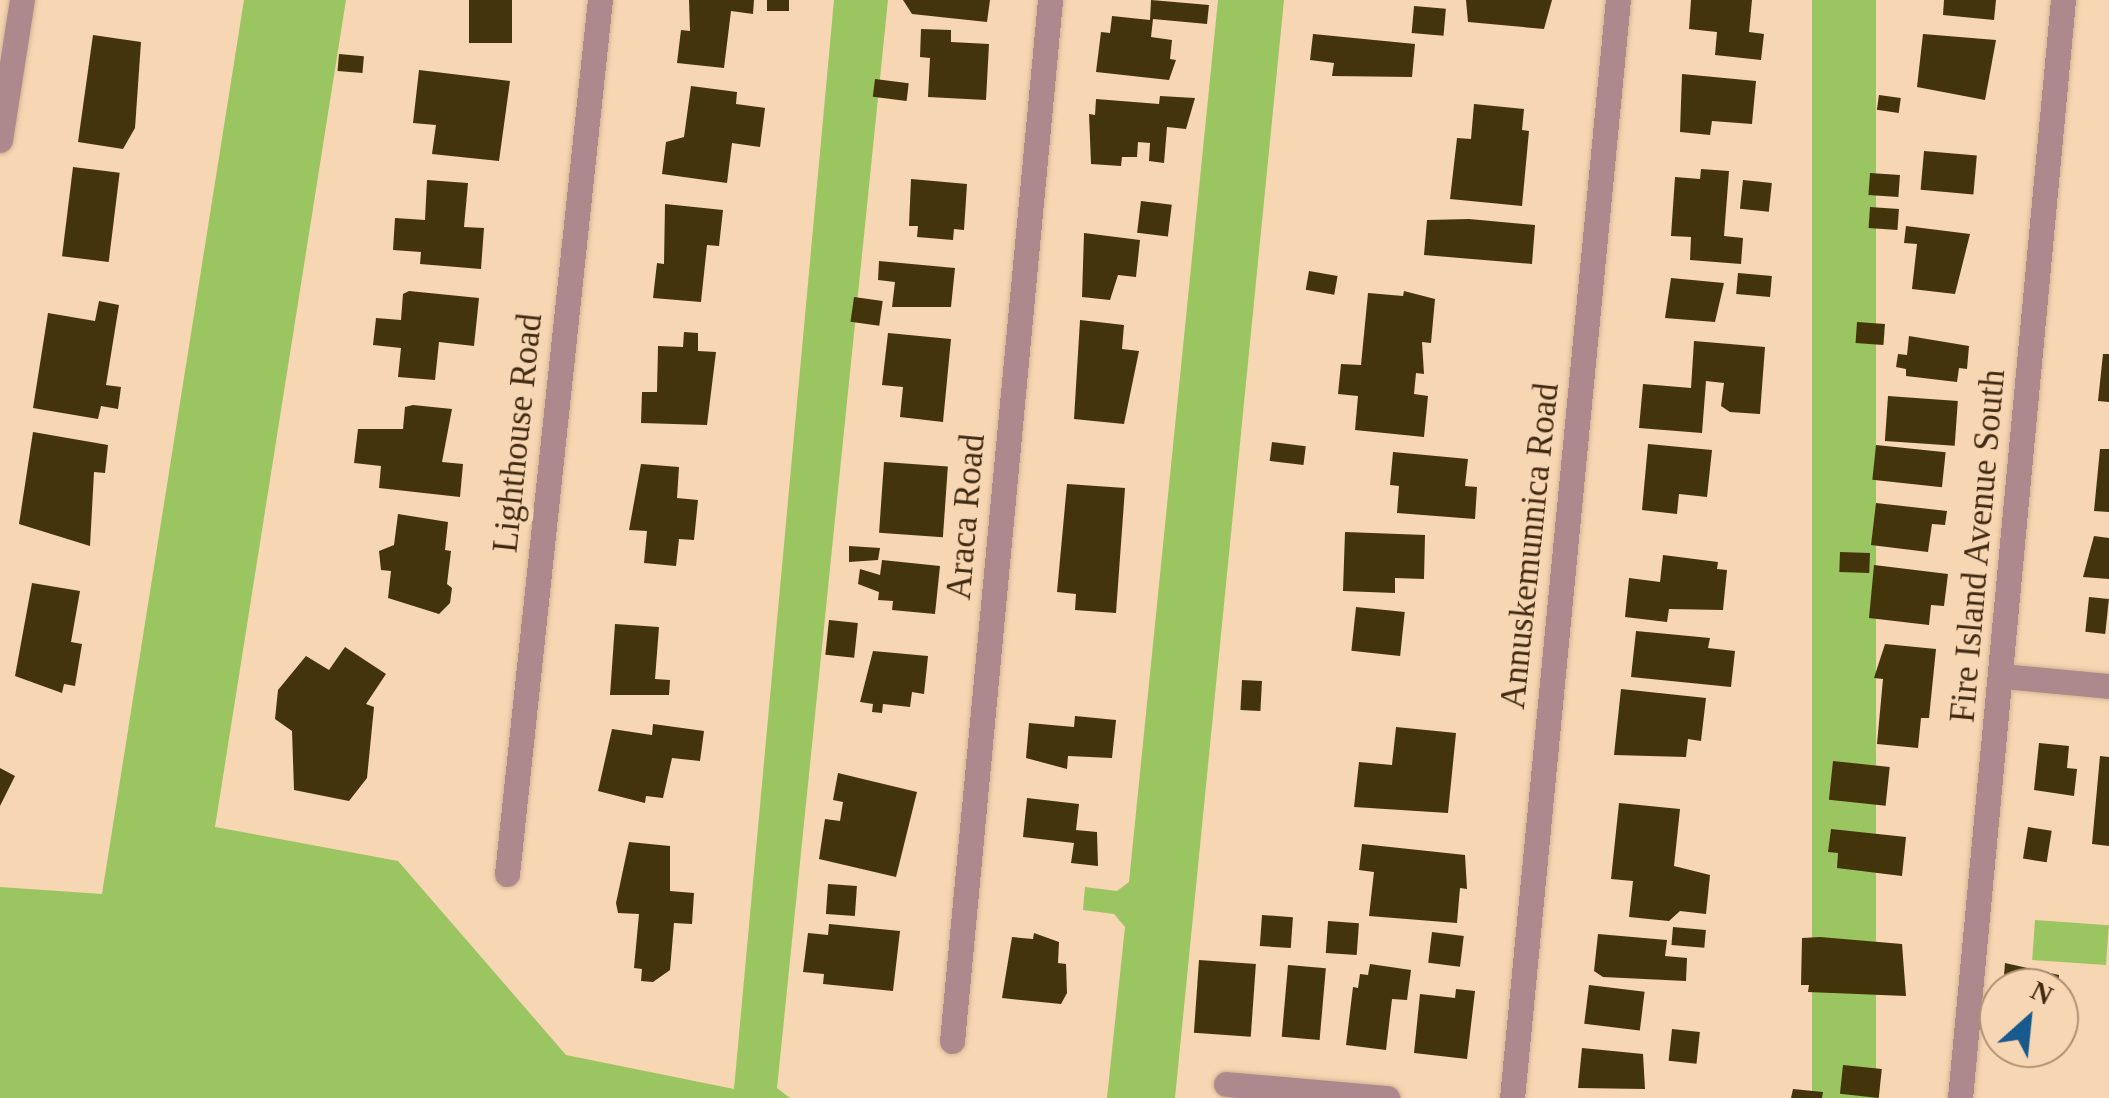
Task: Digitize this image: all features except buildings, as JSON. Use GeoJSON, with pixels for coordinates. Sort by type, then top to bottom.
{"type":"FeatureCollection","features":[{"type":"Feature","properties":{"kind":"street"},"geometry":{"type":"LineString","coordinates":[[0,140],[22,0]]}},
{"type":"Feature","properties":{"kind":"street","name":"Lighthouse Road"},"geometry":{"type":"LineString","coordinates":[[507,874],[600,0]]}},
{"type":"Feature","properties":{"kind":"street","name":"Araca Road"},"geometry":{"type":"LineString","coordinates":[[952,1041],[1050,0]]}},
{"type":"Feature","properties":{"kind":"street","name":"Annuskemunnica Road"},"geometry":{"type":"LineString","coordinates":[[1512,1098],[1618,0]]}},
{"type":"Feature","properties":{"kind":"street","name":"Fire Island Avenue South"},"geometry":{"type":"LineString","coordinates":[[1960,1098],[2003,676],[2063,0]]}},
{"type":"Feature","properties":{"kind":"street"},"geometry":{"type":"LineString","coordinates":[[2003,676],[2109,686]]}},
{"type":"Feature","properties":{"kind":"street"},"geometry":{"type":"LineString","coordinates":[[1226,1084],[1386,1098]]}},
{"type":"Feature","properties":{"kind":"shaded area"},"geometry":{"type":"Polygon","coordinates":[[[244,0],[346,0],[215,827],[398,861],[566,1055],[734,1089],[834,0],[888,0],[777,1088],[790,1098],[0,1098],[0,887],[102,894],[244,0]]]}},
{"type":"Feature","properties":{"kind":"shaded area"},"geometry":{"type":"Polygon","coordinates":[[[1218,0],[1284,0],[1175,1098],[1107,1098],[1125,927],[1114,914],[1083,910],[1085,887],[1117,891],[1129,882],[1218,0]]]}},
{"type":"Feature","properties":{"kind":"shaded area"},"geometry":{"type":"Polygon","coordinates":[[[1812,0],[1876,0],[1876,1098],[1812,1098],[1812,0]]]}},
{"type":"Feature","properties":{"kind":"shaded area"},"geometry":{"type":"Polygon","coordinates":[[[2035,920],[2109,925],[2106,965],[2032,960],[2035,920]]]}}]}
